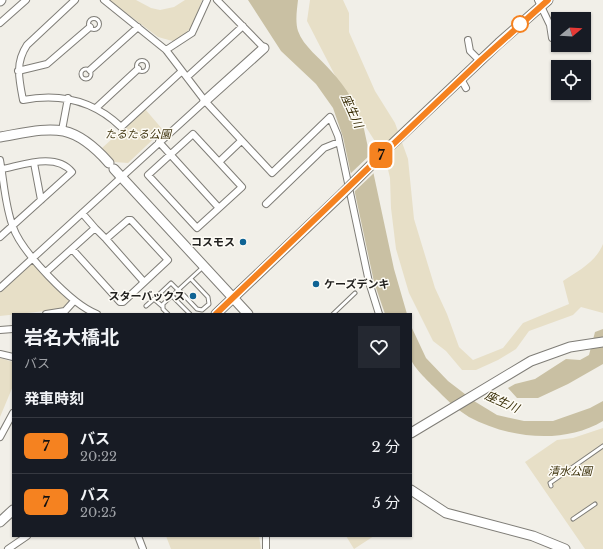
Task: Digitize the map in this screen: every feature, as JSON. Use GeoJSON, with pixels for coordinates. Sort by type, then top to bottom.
{"type":"FeatureCollection","features":[{"type":"Feature","properties":{"kind":"street"},"geometry":{"type":"LineString","coordinates":[[0,23],[26,0]]}},
{"type":"Feature","properties":{"kind":"street"},"geometry":{"type":"LineString","coordinates":[[75,0],[27,45],[20,58],[18,72],[23,100],[49,96],[68,98],[96,108],[121,127],[182,71]]}},
{"type":"Feature","properties":{"kind":"street"},"geometry":{"type":"LineString","coordinates":[[104,0],[166,50],[205,101],[272,173],[330,117],[339,142],[367,277],[379,313]]}},
{"type":"Feature","properties":{"kind":"street"},"geometry":{"type":"LineString","coordinates":[[166,50],[181,42],[192,33],[207,0]]}},
{"type":"Feature","properties":{"kind":"street"},"geometry":{"type":"LineString","coordinates":[[0,288],[264,48],[217,0]]}},
{"type":"Feature","properties":{"kind":"street"},"geometry":{"type":"LineString","coordinates":[[217,313],[542,2],[551,32]]}},
{"type":"Feature","properties":{"kind":"street"},"geometry":{"type":"LineString","coordinates":[[90,70],[138,26]]}},
{"type":"Feature","properties":{"kind":"street"},"geometry":{"type":"LineString","coordinates":[[187,77],[243,26]]}},
{"type":"Feature","properties":{"kind":"street"},"geometry":{"type":"LineString","coordinates":[[18,72],[47,64],[90,27]]}},
{"type":"Feature","properties":{"kind":"street"},"geometry":{"type":"LineString","coordinates":[[468,40],[470,51],[480,61]]}},
{"type":"Feature","properties":{"kind":"street"},"geometry":{"type":"LineString","coordinates":[[96,108],[138,69]]}},
{"type":"Feature","properties":{"kind":"street"},"geometry":{"type":"LineString","coordinates":[[461,79],[466,88]]}},
{"type":"Feature","properties":{"kind":"street"},"geometry":{"type":"LineString","coordinates":[[62,130],[68,98]]}},
{"type":"Feature","properties":{"kind":"street"},"geometry":{"type":"LineString","coordinates":[[0,137],[43,129],[62,130],[83,138],[112,166],[247,313]]}},
{"type":"Feature","properties":{"kind":"street"},"geometry":{"type":"LineString","coordinates":[[193,134],[242,187],[197,228],[148,176],[171,154],[193,134]]}},
{"type":"Feature","properties":{"kind":"street"},"geometry":{"type":"LineString","coordinates":[[219,162],[241,141]]}},
{"type":"Feature","properties":{"kind":"street"},"geometry":{"type":"LineString","coordinates":[[159,142],[219,208]]}},
{"type":"Feature","properties":{"kind":"street"},"geometry":{"type":"LineString","coordinates":[[266,204],[324,148],[339,142]]}},
{"type":"Feature","properties":{"kind":"street"},"geometry":{"type":"LineString","coordinates":[[0,160],[12,226],[19,240],[33,258],[74,301],[95,313]]}},
{"type":"Feature","properties":{"kind":"street"},"geometry":{"type":"LineString","coordinates":[[0,237],[72,172],[66,165],[55,162],[34,163],[2,169]]}},
{"type":"Feature","properties":{"kind":"street"},"geometry":{"type":"LineString","coordinates":[[34,163],[41,200]]}},
{"type":"Feature","properties":{"kind":"street"},"geometry":{"type":"LineString","coordinates":[[82,213],[144,282]]}},
{"type":"Feature","properties":{"kind":"street"},"geometry":{"type":"LineString","coordinates":[[72,249],[120,302],[123,302],[168,260],[131,220],[128,220],[106,239]]}},
{"type":"Feature","properties":{"kind":"street"},"geometry":{"type":"LineString","coordinates":[[46,272],[95,228]]}},
{"type":"Feature","properties":{"kind":"street"},"geometry":{"type":"LineString","coordinates":[[52,313],[65,311],[74,301]]}},
{"type":"Feature","properties":{"kind":"street"},"geometry":{"type":"LineString","coordinates":[[0,330],[12,329]]}},
{"type":"Feature","properties":{"kind":"street"},"geometry":{"type":"LineString","coordinates":[[412,433],[521,366],[543,355],[570,347],[603,342]]}},
{"type":"Feature","properties":{"kind":"street"},"geometry":{"type":"LineString","coordinates":[[0,354],[12,357]]}},
{"type":"Feature","properties":{"kind":"street"},"geometry":{"type":"LineString","coordinates":[[0,438],[12,415]]}},
{"type":"Feature","properties":{"kind":"street"},"geometry":{"type":"LineString","coordinates":[[412,491],[446,513],[533,536],[565,549]]}},
{"type":"Feature","properties":{"kind":"street"},"geometry":{"type":"LineString","coordinates":[[0,522],[12,511]]}},
{"type":"Feature","properties":{"kind":"street"},"geometry":{"type":"LineString","coordinates":[[8,549],[26,537]]}},
{"type":"Feature","properties":{"kind":"street"},"geometry":{"type":"LineString","coordinates":[[138,537],[143,549]]}},
{"type":"Feature","properties":{"kind":"street"},"geometry":{"type":"LineString","coordinates":[[266,537],[266,549]]}},
{"type":"Feature","properties":{"kind":"lane"},"geometry":{"type":"LineString","coordinates":[[162,306],[204,266]]}},
{"type":"Feature","properties":{"kind":"lane"},"geometry":{"type":"LineString","coordinates":[[146,306],[171,283],[197,309],[202,310],[209,304],[208,297],[191,279]]}},
{"type":"Feature","properties":{"kind":"lane"},"geometry":{"type":"LineString","coordinates":[[334,313],[355,293]]}},
{"type":"Feature","properties":{"kind":"lane"},"geometry":{"type":"LineString","coordinates":[[172,296],[189,313]]}},
{"type":"Feature","properties":{"kind":"lane"},"geometry":{"type":"LineString","coordinates":[[154,300],[162,306],[167,313]]}},
{"type":"Feature","properties":{"kind":"lane"},"geometry":{"type":"LineString","coordinates":[[551,486],[550,483],[603,446]]}},
{"type":"Feature","properties":{"kind":"lane"},"geometry":{"type":"LineString","coordinates":[[573,519],[595,504]]}},
{"type":"Feature","properties":{"kind":"green space"},"geometry":{"type":"Polygon","coordinates":[[[109,0],[136,0],[151,8],[160,10],[174,7],[185,0],[202,0],[193,26],[176,42],[158,37],[109,0]]]}},
{"type":"Feature","properties":{"kind":"green space"},"geometry":{"type":"Polygon","coordinates":[[[310,0],[343,0],[349,13],[349,32],[375,91],[395,123],[408,159],[414,219],[435,288],[447,314],[459,347],[473,360],[503,348],[523,323],[569,304],[563,281],[591,261],[596,256],[603,244],[603,313],[581,307],[573,315],[529,331],[516,349],[498,360],[476,370],[462,370],[446,351],[433,341],[409,293],[396,249],[391,208],[390,178],[385,157],[343,91],[307,21],[310,0]]]}},
{"type":"Feature","properties":{"kind":"green space","name":"たるたる公園"},"geometry":{"type":"Polygon","coordinates":[[[145,109],[163,130],[128,163],[114,162],[102,148],[145,109]]]}},
{"type":"Feature","properties":{"kind":"green space"},"geometry":{"type":"Polygon","coordinates":[[[33,263],[69,300],[63,309],[12,313],[12,315],[0,316],[0,292],[33,263]]]}},
{"type":"Feature","properties":{"kind":"green space"},"geometry":{"type":"Polygon","coordinates":[[[0,358],[12,362],[12,388],[0,417],[0,358]]]}},
{"type":"Feature","properties":{"kind":"green space","name":"清水公園"},"geometry":{"type":"Polygon","coordinates":[[[603,428],[603,549],[585,549],[525,462],[557,440],[573,438],[603,428]]]}},
{"type":"Feature","properties":{"kind":"green space"},"geometry":{"type":"Polygon","coordinates":[[[166,537],[259,537],[261,549],[171,549],[166,537]]]}},
{"type":"Feature","properties":{"kind":"green space"},"geometry":{"type":"Polygon","coordinates":[[[347,537],[372,537],[354,549],[347,537]]]}},
{"type":"Feature","properties":{"kind":"water","name":"座生川"},"geometry":{"type":"Polygon","coordinates":[[[248,0],[298,0],[296,16],[300,37],[337,77],[355,105],[364,129],[394,269],[407,313],[385,313],[374,282],[343,137],[333,108],[316,84],[281,51],[248,0]]]}},
{"type":"Feature","properties":{"kind":"water"},"geometry":{"type":"Polygon","coordinates":[[[412,328],[426,358],[448,381],[474,401],[497,415],[524,421],[553,421],[590,408],[603,401],[603,421],[587,429],[553,436],[518,434],[501,430],[469,417],[446,399],[412,362],[412,328]]]}},
{"type":"Feature","properties":{"kind":"water"},"geometry":{"type":"Polygon","coordinates":[[[603,329],[603,364],[568,384],[538,398],[517,398],[508,388],[515,384],[535,379],[566,359],[580,360],[589,355],[595,332],[603,329]]]}},
{"type":"Feature","properties":{"kind":"pier"},"geometry":{"type":"Polygon","coordinates":[[[371,154],[375,172],[354,192],[349,175],[371,154]]]}},
{"type":"Feature","properties":{"kind":"bus line","name":"7"},"geometry":{"type":"LineString","coordinates":[[217,313],[499,42],[548,0]]}},
{"type":"Feature","properties":{"kind":"place","name":"コスモス"},"geometry":{"type":"Point","coordinates":[243,242]}},
{"type":"Feature","properties":{"kind":"place","name":"ケーズデンキ"},"geometry":{"type":"Point","coordinates":[316,284]}},
{"type":"Feature","properties":{"kind":"place","name":"スターバックス"},"geometry":{"type":"Point","coordinates":[193,296]}}]}
